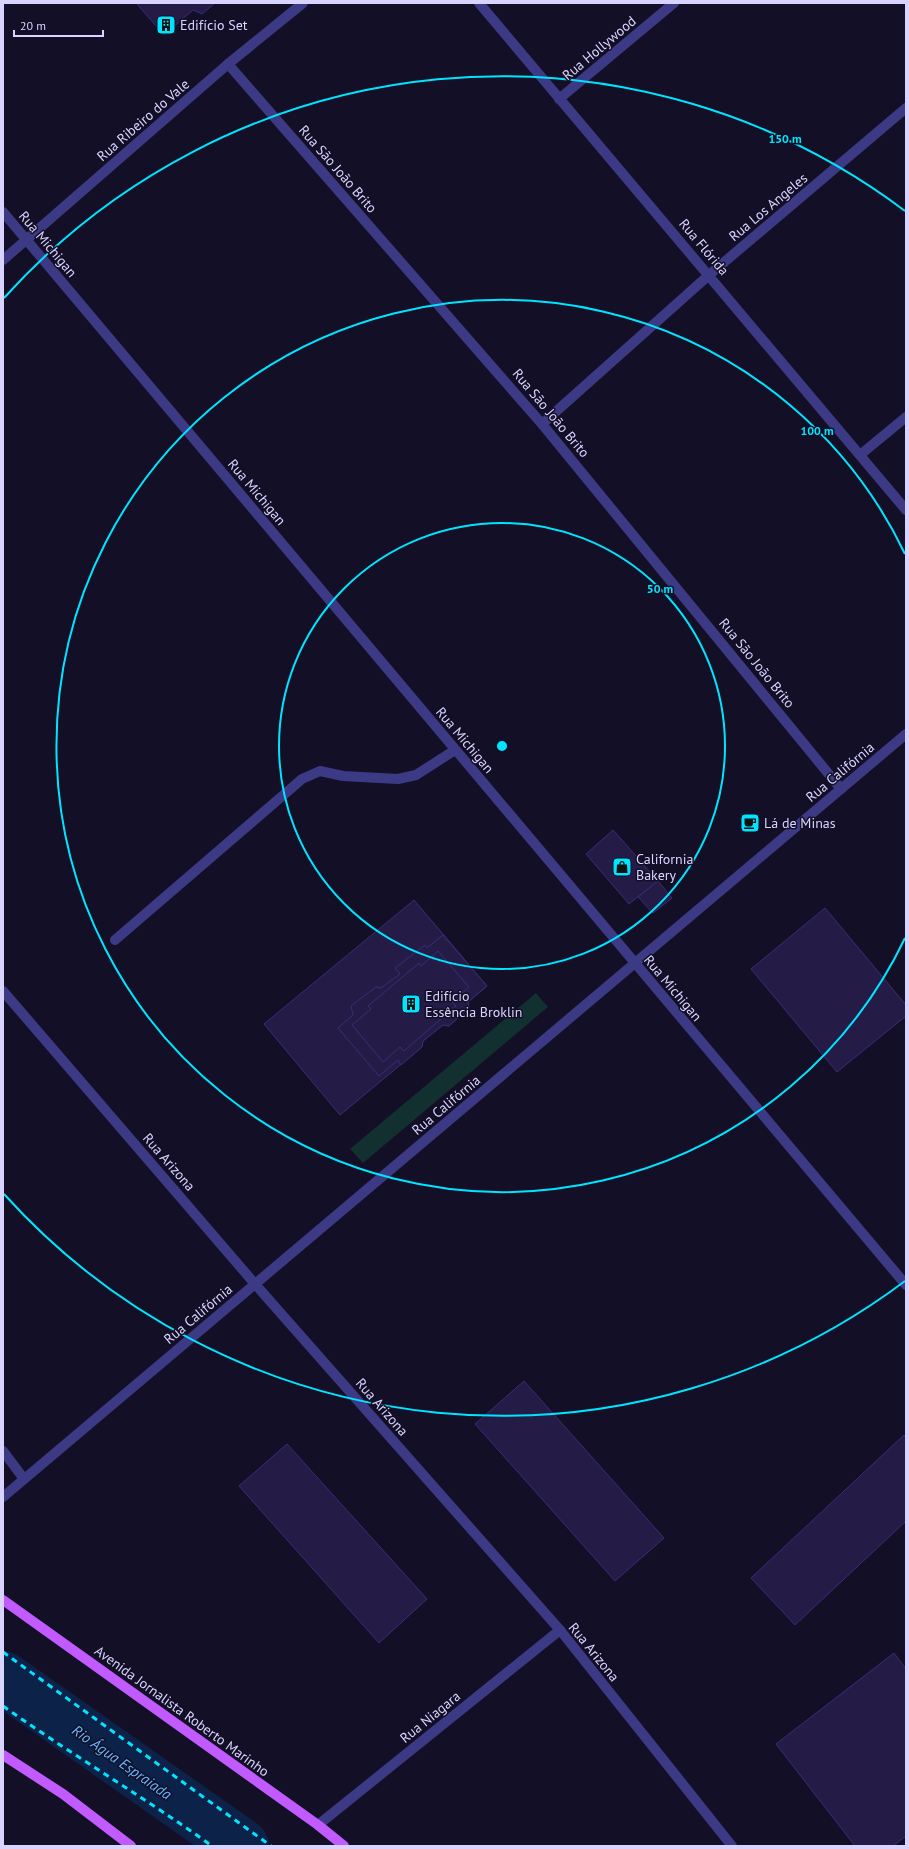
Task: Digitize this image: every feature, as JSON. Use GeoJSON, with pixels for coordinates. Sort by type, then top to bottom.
{"type":"FeatureCollection","features":[{"type":"Feature","properties":{"kind":"main road","name":"Avenida Jornalista Roberto Marinho"},"geometry":{"type":"LineString","coordinates":[[3,1600],[318,1825],[344,1846]]}},
{"type":"Feature","properties":{"kind":"main road"},"geometry":{"type":"LineString","coordinates":[[3,1755],[63,1794],[129,1846]]}},
{"type":"Feature","properties":{"kind":"street","name":"Rua Ribeiro do Vale"},"geometry":{"type":"LineString","coordinates":[[3,260],[228,64],[304,3]]}},
{"type":"Feature","properties":{"kind":"street","name":"Rua Flórida"},"geometry":{"type":"LineString","coordinates":[[478,3],[906,510]]}},
{"type":"Feature","properties":{"kind":"street","name":"Rua Hollywood"},"geometry":{"type":"LineString","coordinates":[[560,99],[674,3]]}},
{"type":"Feature","properties":{"kind":"street","name":"Rua São João Brito"},"geometry":{"type":"LineString","coordinates":[[228,64],[542,424],[841,789]]}},
{"type":"Feature","properties":{"kind":"street","name":"Rua Los Angeles"},"geometry":{"type":"LineString","coordinates":[[542,424],[709,275],[906,108]]}},
{"type":"Feature","properties":{"kind":"street","name":"Rua Michigan"},"geometry":{"type":"LineString","coordinates":[[3,212],[456,750],[634,964],[906,1285]]}},
{"type":"Feature","properties":{"kind":"street"},"geometry":{"type":"LineString","coordinates":[[860,455],[906,417]]}},
{"type":"Feature","properties":{"kind":"street","name":"Rua Califórnia"},"geometry":{"type":"LineString","coordinates":[[3,1497],[906,734]]}},
{"type":"Feature","properties":{"kind":"street"},"geometry":{"type":"LineString","coordinates":[[115,940],[302,778],[320,771],[343,776],[398,779],[416,775],[456,750]]}},
{"type":"Feature","properties":{"kind":"street","name":"Rua Arizona"},"geometry":{"type":"LineString","coordinates":[[3,991],[255,1284],[560,1630],[732,1846]]}},
{"type":"Feature","properties":{"kind":"street"},"geometry":{"type":"LineString","coordinates":[[3,1451],[24,1479]]}},
{"type":"Feature","properties":{"kind":"street","name":"Rua Niagara"},"geometry":{"type":"LineString","coordinates":[[318,1825],[560,1630]]}},
{"type":"Feature","properties":{"kind":"green space"},"geometry":{"type":"Polygon","coordinates":[[[536,993],[548,1007],[363,1163],[350,1149],[536,993]]]}},
{"type":"Feature","properties":{"kind":"building","name":"Edifício Set"},"geometry":{"type":"Polygon","coordinates":[[[136,3],[215,3],[202,14],[193,10],[164,35],[136,3]]]}},
{"type":"Feature","properties":{"kind":"building","name":"California Bakery"},"geometry":{"type":"Polygon","coordinates":[[[613,830],[658,881],[629,904],[586,854],[613,830]]]}},
{"type":"Feature","properties":{"kind":"building"},"geometry":{"type":"Polygon","coordinates":[[[658,881],[672,898],[653,913],[638,897],[658,881]]]}},
{"type":"Feature","properties":{"kind":"building"},"geometry":{"type":"Polygon","coordinates":[[[414,900],[487,986],[468,1002],[469,1008],[449,1026],[443,1025],[423,1041],[422,1047],[340,1115],[264,1024],[414,900]]]}},
{"type":"Feature","properties":{"kind":"building"},"geometry":{"type":"Polygon","coordinates":[[[825,908],[906,1005],[906,1016],[837,1072],[751,969],[825,908]]]}},
{"type":"Feature","properties":{"kind":"building","name":"Edifício Essência Broklin"},"geometry":{"type":"Polygon","coordinates":[[[443,935],[487,986],[468,1002],[469,1008],[449,1026],[443,1025],[423,1041],[422,1047],[401,1065],[398,1060],[379,1076],[338,1028],[353,1015],[351,1006],[376,987],[381,988],[400,974],[395,968],[425,945],[427,948],[443,935]]]}},
{"type":"Feature","properties":{"kind":"building","name":"Edifício Essência Broklin"},"geometry":{"type":"Polygon","coordinates":[[[438,951],[469,987],[452,1002],[456,1006],[404,1051],[400,1047],[383,1062],[352,1025],[371,1009],[368,1006],[419,963],[421,966],[438,951]]]}},
{"type":"Feature","properties":{"kind":"building"},"geometry":{"type":"Polygon","coordinates":[[[524,1381],[664,1538],[615,1581],[475,1424],[524,1381]]]}},
{"type":"Feature","properties":{"kind":"building"},"geometry":{"type":"Polygon","coordinates":[[[904,1435],[906,1437],[906,1521],[795,1625],[751,1578],[904,1435]]]}},
{"type":"Feature","properties":{"kind":"building"},"geometry":{"type":"Polygon","coordinates":[[[287,1444],[427,1599],[379,1643],[239,1486],[287,1444]]]}},
{"type":"Feature","properties":{"kind":"building"},"geometry":{"type":"Polygon","coordinates":[[[894,1653],[906,1669],[906,1836],[893,1846],[855,1846],[776,1744],[894,1653]]]}},
{"type":"Feature","properties":{"kind":"waterway","name":"Rio Água Espraiada"},"geometry":{"type":"LineString","coordinates":[[3,1678],[242,1846]]}},
{"type":"Feature","properties":{"kind":"railway"},"geometry":{"type":"LineString","coordinates":[[3,1652],[271,1846]]}},
{"type":"Feature","properties":{"kind":"railway"},"geometry":{"type":"LineString","coordinates":[[3,1706],[212,1846]]}},
{"type":"Feature","properties":{"kind":"place","name":"Edifício Set"},"geometry":{"type":"Point","coordinates":[166,25]}},
{"type":"Feature","properties":{"kind":"place","name":"Lá de Minas"},"geometry":{"type":"Point","coordinates":[750,823]}},
{"type":"Feature","properties":{"kind":"place","name":"California Bakery"},"geometry":{"type":"Point","coordinates":[622,867]}},
{"type":"Feature","properties":{"kind":"place","name":"Edifício Essência Broklin"},"geometry":{"type":"Point","coordinates":[411,1004]}}]}
